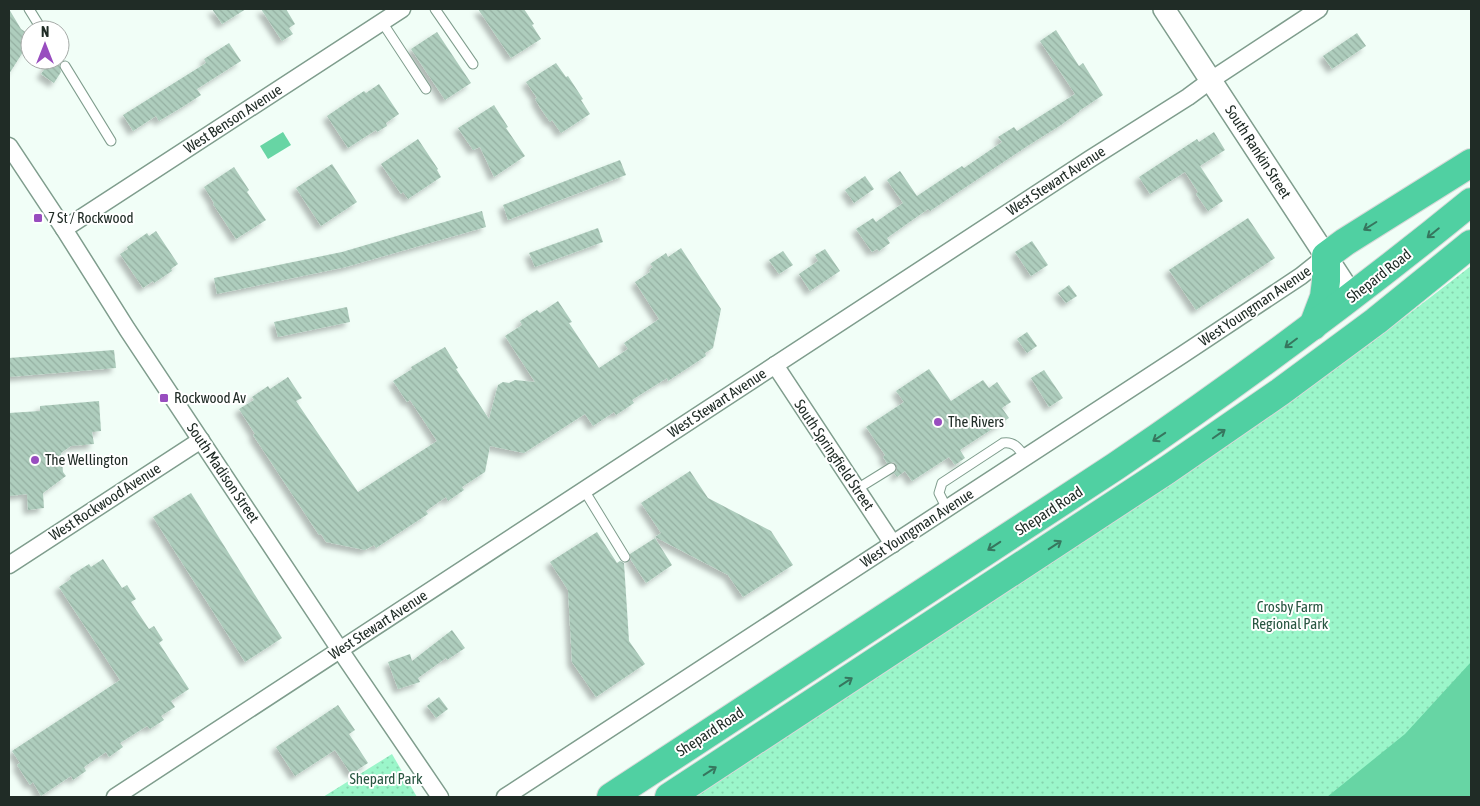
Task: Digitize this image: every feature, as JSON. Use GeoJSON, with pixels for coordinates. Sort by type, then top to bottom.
{"type":"FeatureCollection","features":[{"type":"Feature","properties":{"kind":"highway"},"geometry":{"type":"LineString","coordinates":[[1313,326],[1324,297],[1326,256],[1345,242],[1471,163]]}},
{"type":"Feature","properties":{"kind":"highway","name":"Shepard Road"},"geometry":{"type":"LineString","coordinates":[[611,797],[1116,466],[1235,384],[1396,263],[1471,202]]}},
{"type":"Feature","properties":{"kind":"highway"},"geometry":{"type":"LineString","coordinates":[[1280,392],[1350,323],[1355,313],[1352,296],[1371,297],[1390,294],[1471,244]]}},
{"type":"Feature","properties":{"kind":"highway","name":"Shepard Road"},"geometry":{"type":"LineString","coordinates":[[669,797],[1118,504],[1280,392],[1376,321],[1471,244]]}},
{"type":"Feature","properties":{"kind":"street","name":"West Benson Avenue"},"geometry":{"type":"LineString","coordinates":[[64,228],[402,9]]}},
{"type":"Feature","properties":{"kind":"street","name":"South Rankin Street"},"geometry":{"type":"LineString","coordinates":[[1164,9],[1352,296]]}},
{"type":"Feature","properties":{"kind":"street","name":"West Stewart Avenue"},"geometry":{"type":"LineString","coordinates":[[115,797],[774,365],[1188,97],[1319,9]]}},
{"type":"Feature","properties":{"kind":"street","name":"South Madison Street"},"geometry":{"type":"LineString","coordinates":[[9,146],[64,228],[127,329],[440,797]]}},
{"type":"Feature","properties":{"kind":"street","name":"West Youngman Avenue"},"geometry":{"type":"LineString","coordinates":[[505,797],[1301,276],[1326,256]]}},
{"type":"Feature","properties":{"kind":"street","name":"South Springfield Street"},"geometry":{"type":"LineString","coordinates":[[774,365],[893,544]]}},
{"type":"Feature","properties":{"kind":"street","name":"West Rockwood Avenue"},"geometry":{"type":"LineString","coordinates":[[9,565],[201,440]]}},
{"type":"Feature","properties":{"kind":"lane"},"geometry":{"type":"LineString","coordinates":[[29,9],[36,20]]}},
{"type":"Feature","properties":{"kind":"lane"},"geometry":{"type":"LineString","coordinates":[[435,9],[473,64]]}},
{"type":"Feature","properties":{"kind":"lane"},"geometry":{"type":"LineString","coordinates":[[382,22],[426,89]]}},
{"type":"Feature","properties":{"kind":"lane"},"geometry":{"type":"LineString","coordinates":[[67,70],[111,141]]}},
{"type":"Feature","properties":{"kind":"lane"},"geometry":{"type":"LineString","coordinates":[[947,509],[939,493],[942,482],[1003,443],[1009,442],[1014,444],[1025,457]]}},
{"type":"Feature","properties":{"kind":"lane"},"geometry":{"type":"LineString","coordinates":[[857,489],[891,468]]}},
{"type":"Feature","properties":{"kind":"lane"},"geometry":{"type":"LineString","coordinates":[[584,490],[625,557]]}},
{"type":"Feature","properties":{"kind":"green space","name":"Crosby Farm Regional Park"},"geometry":{"type":"Polygon","coordinates":[[[1471,266],[1471,797],[687,797],[1371,343],[1471,266]]]}},
{"type":"Feature","properties":{"kind":"green space","name":"Shepard Park"},"geometry":{"type":"Polygon","coordinates":[[[392,754],[417,797],[323,797],[392,754]]]}},
{"type":"Feature","properties":{"kind":"shaded area"},"geometry":{"type":"Polygon","coordinates":[[[283,132],[291,145],[268,159],[260,146],[283,132]]]}},
{"type":"Feature","properties":{"kind":"shaded area"},"geometry":{"type":"Polygon","coordinates":[[[1471,662],[1471,797],[1327,797],[1405,734],[1471,662]]]}},
{"type":"Feature","properties":{"kind":"building"},"geometry":{"type":"Polygon","coordinates":[[[9,9],[20,27],[20,57],[9,74],[9,9]]]}},
{"type":"Feature","properties":{"kind":"building"},"geometry":{"type":"Polygon","coordinates":[[[212,9],[246,9],[222,24],[212,9]]]}},
{"type":"Feature","properties":{"kind":"building"},"geometry":{"type":"Polygon","coordinates":[[[261,9],[286,9],[295,24],[289,28],[293,34],[282,41],[261,9]]]}},
{"type":"Feature","properties":{"kind":"building"},"geometry":{"type":"Polygon","coordinates":[[[478,9],[524,9],[541,39],[511,58],[478,9]]]}},
{"type":"Feature","properties":{"kind":"building"},"geometry":{"type":"Polygon","coordinates":[[[1056,30],[1079,66],[1083,63],[1103,95],[1061,125],[930,211],[928,209],[887,238],[890,243],[879,251],[877,249],[872,252],[856,229],[873,218],[876,222],[903,203],[887,180],[900,171],[917,196],[962,166],[964,168],[1002,142],[998,137],[1014,127],[1017,131],[1075,94],[1040,41],[1056,30]]]}},
{"type":"Feature","properties":{"kind":"building"},"geometry":{"type":"Polygon","coordinates":[[[437,32],[471,83],[445,100],[411,49],[437,32]]]}},
{"type":"Feature","properties":{"kind":"building"},"geometry":{"type":"Polygon","coordinates":[[[1357,33],[1366,46],[1332,69],[1323,56],[1357,33]]]}},
{"type":"Feature","properties":{"kind":"building"},"geometry":{"type":"Polygon","coordinates":[[[229,43],[241,61],[197,89],[201,95],[159,121],[156,116],[133,131],[123,115],[206,63],[204,59],[229,43]]]}},
{"type":"Feature","properties":{"kind":"building"},"geometry":{"type":"Polygon","coordinates":[[[556,63],[566,77],[568,76],[590,114],[561,133],[541,109],[535,99],[537,98],[526,82],[556,63]]]}},
{"type":"Feature","properties":{"kind":"building"},"geometry":{"type":"Polygon","coordinates":[[[44,70],[61,70],[61,72],[54,83],[41,74],[44,70]]]}},
{"type":"Feature","properties":{"kind":"building"},"geometry":{"type":"Polygon","coordinates":[[[379,84],[399,114],[386,123],[387,126],[377,132],[376,130],[348,148],[327,116],[364,91],[366,93],[379,84]]]}},
{"type":"Feature","properties":{"kind":"building"},"geometry":{"type":"Polygon","coordinates":[[[494,105],[508,127],[506,128],[525,156],[494,177],[480,147],[473,150],[458,128],[494,105]]]}},
{"type":"Feature","properties":{"kind":"building"},"geometry":{"type":"Polygon","coordinates":[[[1214,132],[1225,150],[1200,166],[1223,201],[1208,211],[1196,194],[1198,192],[1185,172],[1150,194],[1139,177],[1197,139],[1199,142],[1214,132]]]}},
{"type":"Feature","properties":{"kind":"building"},"geometry":{"type":"Polygon","coordinates":[[[418,139],[438,169],[441,177],[408,199],[403,192],[401,194],[381,164],[418,139]]]}},
{"type":"Feature","properties":{"kind":"building"},"geometry":{"type":"Polygon","coordinates":[[[620,160],[626,175],[508,220],[503,205],[620,160]]]}},
{"type":"Feature","properties":{"kind":"building"},"geometry":{"type":"Polygon","coordinates":[[[332,164],[357,202],[321,226],[296,188],[332,164]]]}},
{"type":"Feature","properties":{"kind":"building"},"geometry":{"type":"Polygon","coordinates":[[[234,167],[249,190],[247,192],[266,220],[236,239],[204,187],[234,167]]]}},
{"type":"Feature","properties":{"kind":"building"},"geometry":{"type":"Polygon","coordinates":[[[865,176],[874,189],[854,203],[845,190],[865,176]]]}},
{"type":"Feature","properties":{"kind":"building"},"geometry":{"type":"Polygon","coordinates":[[[482,211],[486,227],[346,267],[217,294],[214,278],[342,252],[482,211]]]}},
{"type":"Feature","properties":{"kind":"building"},"geometry":{"type":"Polygon","coordinates":[[[1248,218],[1275,258],[1196,310],[1169,270],[1248,218]]]}},
{"type":"Feature","properties":{"kind":"building"},"geometry":{"type":"Polygon","coordinates":[[[598,228],[603,242],[535,267],[529,253],[598,228]]]}},
{"type":"Feature","properties":{"kind":"building"},"geometry":{"type":"Polygon","coordinates":[[[156,231],[178,264],[171,269],[172,271],[143,288],[120,254],[147,233],[149,236],[156,231]]]}},
{"type":"Feature","properties":{"kind":"building"},"geometry":{"type":"Polygon","coordinates":[[[1032,241],[1048,265],[1031,276],[1015,252],[1032,241]]]}},
{"type":"Feature","properties":{"kind":"building"},"geometry":{"type":"Polygon","coordinates":[[[681,248],[721,309],[713,348],[705,353],[706,356],[668,381],[667,378],[632,400],[634,403],[616,415],[614,412],[593,426],[585,414],[524,453],[490,446],[485,472],[462,487],[464,490],[448,501],[446,497],[426,511],[428,514],[376,548],[374,545],[365,550],[326,542],[321,534],[319,535],[253,435],[255,434],[239,409],[254,400],[252,397],[268,386],[270,389],[288,377],[302,398],[296,401],[358,492],[437,441],[410,400],[407,402],[393,381],[412,369],[411,367],[445,347],[458,368],[456,369],[489,419],[498,385],[515,380],[535,382],[505,336],[522,325],[520,321],[537,310],[540,313],[558,301],[572,322],[569,323],[599,368],[628,349],[624,343],[659,319],[635,282],[650,272],[649,270],[653,267],[650,264],[666,253],[668,257],[681,248]]]}},
{"type":"Feature","properties":{"kind":"building"},"geometry":{"type":"Polygon","coordinates":[[[825,249],[840,271],[810,291],[799,274],[818,261],[815,255],[825,249]]]}},
{"type":"Feature","properties":{"kind":"building"},"geometry":{"type":"Polygon","coordinates":[[[783,251],[793,265],[779,274],[769,260],[783,251]]]}},
{"type":"Feature","properties":{"kind":"building"},"geometry":{"type":"Polygon","coordinates":[[[1069,285],[1077,296],[1066,303],[1058,293],[1069,285]]]}},
{"type":"Feature","properties":{"kind":"building"},"geometry":{"type":"Polygon","coordinates":[[[347,307],[350,322],[278,337],[274,322],[347,307]]]}},
{"type":"Feature","properties":{"kind":"building"},"geometry":{"type":"Polygon","coordinates":[[[1027,332],[1037,346],[1027,353],[1017,339],[1027,332]]]}},
{"type":"Feature","properties":{"kind":"building"},"geometry":{"type":"Polygon","coordinates":[[[114,350],[116,368],[9,377],[9,358],[114,350]]]}},
{"type":"Feature","properties":{"kind":"building","name":"The Rivers"},"geometry":{"type":"Polygon","coordinates":[[[929,369],[951,401],[983,380],[989,388],[997,382],[1011,402],[1002,408],[1009,418],[960,450],[965,458],[955,465],[949,457],[912,481],[905,471],[897,477],[894,473],[897,470],[897,465],[894,462],[887,463],[883,457],[885,455],[866,427],[904,402],[896,391],[929,369]]]}},
{"type":"Feature","properties":{"kind":"building"},"geometry":{"type":"Polygon","coordinates":[[[1044,370],[1063,398],[1049,407],[1031,378],[1044,370]]]}},
{"type":"Feature","properties":{"kind":"building","name":"The Wellington"},"geometry":{"type":"Polygon","coordinates":[[[99,401],[101,431],[92,432],[94,444],[71,446],[61,453],[63,472],[66,476],[43,493],[44,508],[28,510],[27,494],[9,496],[9,413],[40,411],[40,406],[99,401]]]}},
{"type":"Feature","properties":{"kind":"building"},"geometry":{"type":"Polygon","coordinates":[[[690,471],[708,498],[771,531],[793,565],[743,597],[728,575],[655,537],[661,533],[641,503],[690,471]]]}},
{"type":"Feature","properties":{"kind":"building"},"geometry":{"type":"Polygon","coordinates":[[[191,493],[282,638],[245,662],[153,517],[191,493]]]}},
{"type":"Feature","properties":{"kind":"building"},"geometry":{"type":"Polygon","coordinates":[[[597,532],[617,563],[620,561],[624,563],[629,641],[645,664],[596,697],[572,662],[568,590],[550,562],[597,532]]]}},
{"type":"Feature","properties":{"kind":"building"},"geometry":{"type":"Polygon","coordinates":[[[655,538],[672,565],[646,583],[631,560],[630,554],[655,538]]]}},
{"type":"Feature","properties":{"kind":"building"},"geometry":{"type":"Polygon","coordinates":[[[103,559],[122,588],[127,585],[136,599],[131,602],[149,629],[154,626],[163,640],[159,643],[189,689],[171,701],[175,707],[161,716],[164,720],[150,729],[147,726],[120,743],[123,747],[109,757],[106,752],[84,767],[86,771],[73,780],[71,776],[41,796],[33,782],[30,785],[17,765],[20,763],[12,751],[120,680],[59,587],[71,579],[70,576],[89,564],[91,567],[103,559]]]}},
{"type":"Feature","properties":{"kind":"building"},"geometry":{"type":"Polygon","coordinates":[[[452,630],[465,648],[447,660],[446,658],[418,678],[420,682],[398,689],[388,662],[410,654],[412,661],[452,630]]]}},
{"type":"Feature","properties":{"kind":"building"},"geometry":{"type":"Polygon","coordinates":[[[439,697],[448,709],[436,718],[427,706],[439,697]]]}},
{"type":"Feature","properties":{"kind":"building"},"geometry":{"type":"Polygon","coordinates":[[[338,705],[355,730],[349,734],[368,763],[351,774],[335,750],[295,776],[276,747],[338,705]]]}},
{"type":"Feature","properties":{"kind":"place","name":"7 St / Rockwood"},"geometry":{"type":"Point","coordinates":[38,218]}},
{"type":"Feature","properties":{"kind":"place","name":"Rockwood Av"},"geometry":{"type":"Point","coordinates":[164,398]}},
{"type":"Feature","properties":{"kind":"place","name":"The Rivers"},"geometry":{"type":"Point","coordinates":[938,422]}},
{"type":"Feature","properties":{"kind":"place","name":"The Wellington"},"geometry":{"type":"Point","coordinates":[35,460]}}]}
